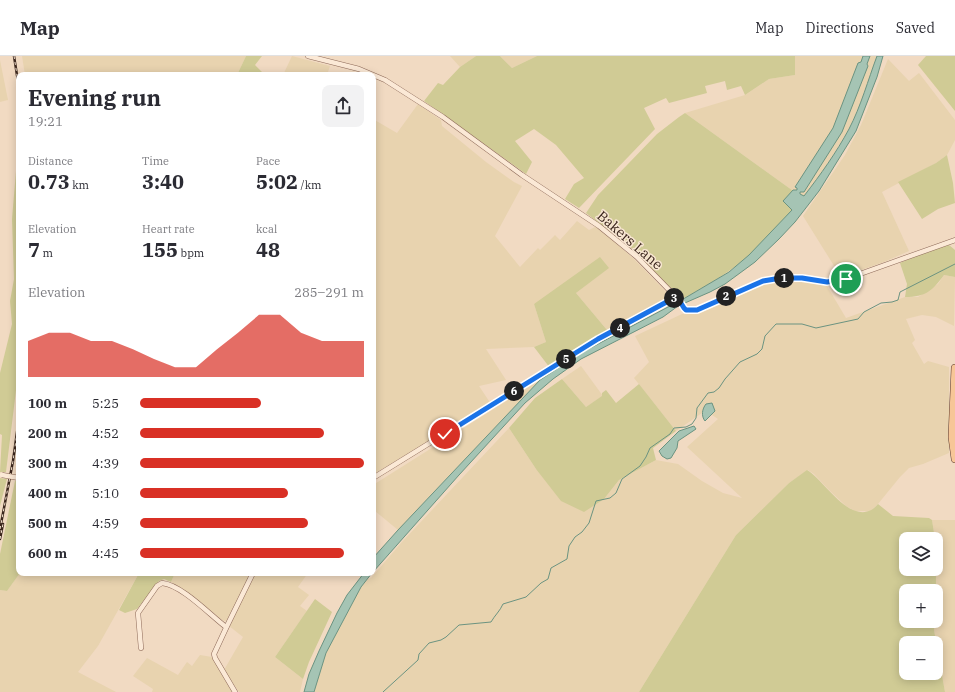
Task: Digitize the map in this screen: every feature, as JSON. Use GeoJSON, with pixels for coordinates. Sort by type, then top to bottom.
{"type":"FeatureCollection","features":[{"type":"Feature","properties":{"kind":"main road"},"geometry":{"type":"LineString","coordinates":[[955,368],[952,437],[955,458]]}},
{"type":"Feature","properties":{"kind":"street","name":"Bakers Lane"},"geometry":{"type":"LineString","coordinates":[[308,56],[364,72]]}},
{"type":"Feature","properties":{"kind":"street","name":"Bakers Lane"},"geometry":{"type":"LineString","coordinates":[[376,77],[385,80],[443,116],[522,175],[581,213],[607,232],[641,261],[674,295],[686,310],[697,310],[763,281],[781,278],[802,278],[827,282],[846,279],[955,240]]}},
{"type":"Feature","properties":{"kind":"street"},"geometry":{"type":"LineString","coordinates":[[376,476],[598,339],[676,299]]}},
{"type":"Feature","properties":{"kind":"street"},"geometry":{"type":"LineString","coordinates":[[1,474],[16,477]]}},
{"type":"Feature","properties":{"kind":"street"},"geometry":{"type":"LineString","coordinates":[[235,692],[214,654],[252,576]]}},
{"type":"Feature","properties":{"kind":"street"},"geometry":{"type":"LineString","coordinates":[[141,648],[138,613],[157,586],[162,583],[167,583],[173,586],[191,598],[226,627]]}},
{"type":"Feature","properties":{"kind":"shaded area"},"geometry":{"type":"Polygon","coordinates":[[[22,56],[246,56],[238,72],[25,72],[22,56]]]}},
{"type":"Feature","properties":{"kind":"shaded area"},"geometry":{"type":"Polygon","coordinates":[[[246,56],[262,56],[255,65],[262,72],[238,72],[246,56]]]}},
{"type":"Feature","properties":{"kind":"shaded area"},"geometry":{"type":"Polygon","coordinates":[[[292,56],[330,66],[328,72],[284,72],[292,56]]]}},
{"type":"Feature","properties":{"kind":"shaded area"},"geometry":{"type":"Polygon","coordinates":[[[450,56],[476,56],[460,67],[450,56]]]}},
{"type":"Feature","properties":{"kind":"shaded area"},"geometry":{"type":"Polygon","coordinates":[[[476,56],[500,56],[512,68],[537,56],[795,56],[795,75],[769,79],[745,95],[741,86],[727,90],[725,81],[705,86],[707,93],[669,103],[666,98],[644,108],[655,129],[579,208],[565,199],[574,184],[584,178],[556,145],[534,129],[515,141],[532,162],[526,174],[424,101],[438,83],[443,85],[460,67],[476,56]]]}},
{"type":"Feature","properties":{"kind":"shaded area"},"geometry":{"type":"Polygon","coordinates":[[[500,56],[537,56],[512,68],[500,56]]]}},
{"type":"Feature","properties":{"kind":"shaded area"},"geometry":{"type":"Polygon","coordinates":[[[795,56],[877,56],[865,92],[850,127],[824,170],[803,198],[685,113],[745,95],[769,79],[795,75],[795,56]]]}},
{"type":"Feature","properties":{"kind":"shaded area"},"geometry":{"type":"Polygon","coordinates":[[[863,56],[870,56],[867,64],[868,66],[842,132],[804,192],[800,192],[800,194],[804,196],[839,146],[857,111],[877,56],[883,56],[877,77],[856,131],[819,191],[795,222],[779,239],[755,262],[725,284],[678,306],[663,317],[581,359],[553,379],[525,403],[376,569],[376,555],[540,380],[581,353],[685,298],[729,272],[749,255],[792,210],[783,201],[793,190],[797,190],[795,187],[833,128],[858,63],[861,62],[863,56]]]}},
{"type":"Feature","properties":{"kind":"shaded area"},"geometry":{"type":"Polygon","coordinates":[[[926,56],[955,56],[955,111],[918,65],[926,56]]]}},
{"type":"Feature","properties":{"kind":"shaded area"},"geometry":{"type":"Polygon","coordinates":[[[888,59],[909,81],[919,73],[955,120],[955,140],[947,155],[936,163],[882,192],[909,251],[884,262],[841,277],[803,216],[845,155],[861,125],[888,59]]]}},
{"type":"Feature","properties":{"kind":"shaded area"},"geometry":{"type":"Polygon","coordinates":[[[0,60],[8,100],[0,102],[0,60]]]}},
{"type":"Feature","properties":{"kind":"shaded area"},"geometry":{"type":"Polygon","coordinates":[[[418,104],[441,120],[442,126],[486,162],[522,186],[495,236],[520,267],[538,248],[540,250],[555,235],[560,240],[577,221],[589,230],[597,226],[635,260],[668,294],[668,298],[607,330],[576,293],[608,268],[534,304],[546,342],[534,347],[486,349],[506,380],[479,386],[491,404],[376,473],[376,121],[397,133],[418,104]]]}},
{"type":"Feature","properties":{"kind":"shaded area"},"geometry":{"type":"Polygon","coordinates":[[[685,113],[803,198],[778,227],[750,255],[724,275],[685,298],[665,282],[629,246],[586,213],[598,195],[657,134],[685,113]]]}},
{"type":"Feature","properties":{"kind":"shaded area"},"geometry":{"type":"Polygon","coordinates":[[[947,155],[953,183],[955,203],[938,209],[922,219],[898,182],[936,163],[947,155]]]}},
{"type":"Feature","properties":{"kind":"shaded area"},"geometry":{"type":"Polygon","coordinates":[[[16,171],[16,390],[6,472],[0,472],[2,435],[0,434],[0,373],[12,324],[10,301],[14,279],[12,219],[16,171]]]}},
{"type":"Feature","properties":{"kind":"shaded area"},"geometry":{"type":"Polygon","coordinates":[[[949,245],[955,250],[955,277],[944,275],[928,292],[918,296],[905,297],[907,284],[900,263],[925,252],[949,245]]]}},
{"type":"Feature","properties":{"kind":"shaded area"},"geometry":{"type":"Polygon","coordinates":[[[600,257],[609,268],[576,293],[607,330],[550,368],[534,347],[546,342],[534,304],[600,257]]]}},
{"type":"Feature","properties":{"kind":"shaded area"},"geometry":{"type":"Polygon","coordinates":[[[944,275],[955,277],[954,326],[936,317],[922,315],[906,319],[915,340],[912,343],[924,364],[928,361],[949,367],[949,453],[909,468],[878,504],[870,511],[855,511],[846,506],[814,474],[808,470],[789,483],[736,535],[639,692],[314,692],[326,653],[361,587],[368,579],[376,576],[376,572],[401,543],[509,428],[536,469],[604,499],[619,480],[656,460],[678,464],[702,481],[723,493],[742,498],[687,447],[718,419],[712,415],[702,413],[676,431],[634,378],[649,362],[635,336],[682,314],[695,313],[765,283],[805,282],[827,286],[846,318],[905,297],[918,297],[938,284],[944,275]]]}},
{"type":"Feature","properties":{"kind":"shaded area"},"geometry":{"type":"Polygon","coordinates":[[[581,366],[603,396],[586,407],[562,379],[581,366]]]}},
{"type":"Feature","properties":{"kind":"shaded area"},"geometry":{"type":"Polygon","coordinates":[[[562,379],[586,407],[602,396],[602,393],[606,390],[616,403],[639,384],[676,431],[653,448],[656,460],[619,480],[604,499],[584,512],[561,501],[536,469],[509,428],[535,398],[562,379]]]}},
{"type":"Feature","properties":{"kind":"shaded area"},"geometry":{"type":"Polygon","coordinates":[[[540,380],[398,530],[376,512],[376,483],[540,380]]]}},
{"type":"Feature","properties":{"kind":"shaded area"},"geometry":{"type":"Polygon","coordinates":[[[712,403],[715,411],[705,421],[702,412],[706,404],[712,403]]]}},
{"type":"Feature","properties":{"kind":"shaded area"},"geometry":{"type":"Polygon","coordinates":[[[694,426],[696,429],[678,441],[677,448],[671,458],[667,459],[662,456],[659,451],[679,431],[694,426]]]}},
{"type":"Feature","properties":{"kind":"shaded area"},"geometry":{"type":"Polygon","coordinates":[[[807,470],[845,505],[854,510],[862,512],[871,510],[878,504],[893,516],[929,518],[932,520],[934,532],[899,532],[899,576],[936,576],[936,584],[899,584],[899,628],[934,628],[935,636],[899,636],[899,680],[943,680],[945,692],[639,692],[736,535],[789,483],[807,470]]]}},
{"type":"Feature","properties":{"kind":"shaded area"},"geometry":{"type":"Polygon","coordinates":[[[0,478],[7,479],[0,506],[0,478]]]}},
{"type":"Feature","properties":{"kind":"shaded area"},"geometry":{"type":"Polygon","coordinates":[[[16,481],[16,576],[18,576],[7,591],[0,590],[0,554],[16,481]]]}},
{"type":"Feature","properties":{"kind":"shaded area"},"geometry":{"type":"Polygon","coordinates":[[[932,520],[955,520],[955,692],[945,692],[943,680],[943,636],[935,636],[934,630],[934,628],[943,628],[943,584],[936,584],[936,576],[943,576],[943,532],[934,532],[932,520]]]}},
{"type":"Feature","properties":{"kind":"shaded area"},"geometry":{"type":"Polygon","coordinates":[[[18,576],[137,576],[98,646],[78,672],[116,692],[0,692],[0,590],[7,591],[18,576]]]}},
{"type":"Feature","properties":{"kind":"shaded area"},"geometry":{"type":"Polygon","coordinates":[[[137,576],[174,576],[171,582],[164,579],[159,581],[137,609],[125,613],[119,610],[137,576]]]}},
{"type":"Feature","properties":{"kind":"shaded area"},"geometry":{"type":"Polygon","coordinates":[[[174,576],[249,576],[227,620],[225,621],[193,596],[171,582],[174,576]]]}},
{"type":"Feature","properties":{"kind":"shaded area"},"geometry":{"type":"Polygon","coordinates":[[[254,576],[306,576],[298,587],[309,595],[300,606],[307,611],[275,657],[303,679],[300,692],[239,692],[224,670],[243,637],[229,626],[254,576]]]}},
{"type":"Feature","properties":{"kind":"shaded area"},"geometry":{"type":"Polygon","coordinates":[[[362,576],[370,576],[361,587],[326,653],[314,692],[304,692],[309,674],[319,651],[347,595],[362,576]]]}},
{"type":"Feature","properties":{"kind":"shaded area"},"geometry":{"type":"Polygon","coordinates":[[[315,599],[332,612],[309,662],[303,679],[275,657],[315,599]]]}},
{"type":"Feature","properties":{"kind":"shaded area"},"geometry":{"type":"Polygon","coordinates":[[[200,655],[212,657],[233,692],[152,692],[153,689],[133,676],[147,658],[178,675],[187,662],[192,666],[200,655]]]}},
{"type":"Feature","properties":{"kind":"waterway"},"geometry":{"type":"LineString","coordinates":[[383,692],[418,660],[419,654],[429,643],[441,640],[459,625],[491,622],[503,604],[526,597],[541,583],[548,579],[551,568],[567,559],[569,546],[575,537],[582,532],[589,523],[596,501],[610,498],[616,493],[622,479],[640,466],[650,448],[670,434],[674,428],[686,427],[692,424],[696,418],[697,408],[708,393],[714,392],[719,388],[740,362],[757,354],[762,349],[765,336],[776,324],[802,324],[816,328],[858,319],[864,312],[881,303],[898,300],[900,292],[955,264]]}},
{"type":"Feature","properties":{"kind":"railway"},"geometry":{"type":"LineString","coordinates":[[14,56],[16,72]]}},
{"type":"Feature","properties":{"kind":"railway"},"geometry":{"type":"LineString","coordinates":[[0,529],[16,440]]}},
{"type":"Feature","properties":{"kind":"railway"},"geometry":{"type":"LineString","coordinates":[[0,539],[3,524]]}},
{"type":"Feature","properties":{"kind":"route"},"geometry":{"type":"LineString","coordinates":[[445,434],[598,339],[674,298],[679,300],[686,310],[690,311],[697,310],[723,297],[763,281],[781,278],[802,278],[827,282],[846,279]]}}]}
